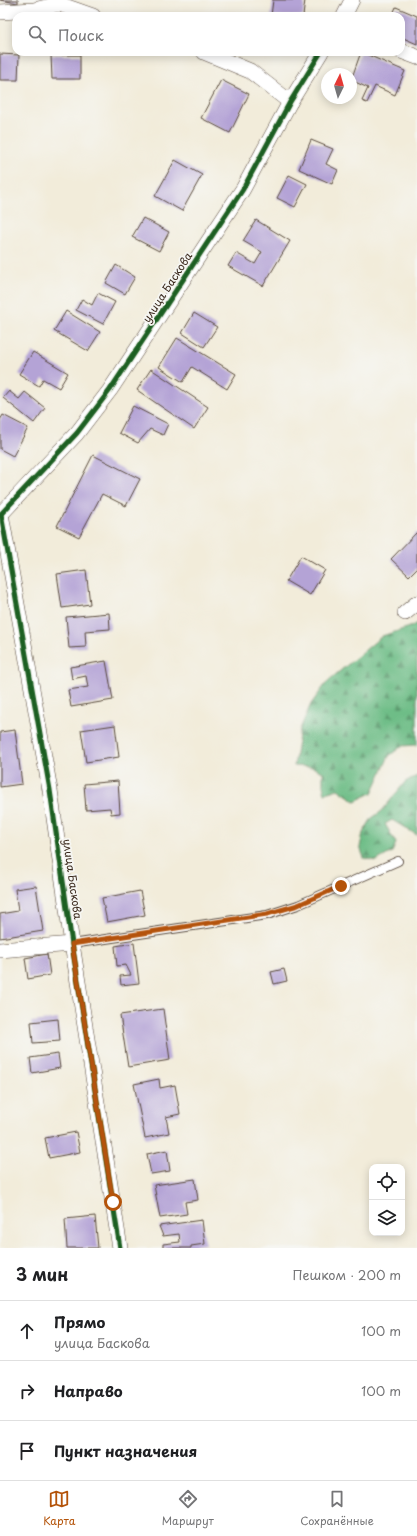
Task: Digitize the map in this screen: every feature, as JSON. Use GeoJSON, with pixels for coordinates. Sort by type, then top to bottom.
{"type":"FeatureCollection","features":[{"type":"Feature","properties":{"kind":"street"},"geometry":{"type":"LineString","coordinates":[[346,12],[352,0]]}},
{"type":"Feature","properties":{"kind":"street"},"geometry":{"type":"LineString","coordinates":[[0,12],[34,10],[59,2],[84,12]]}},
{"type":"Feature","properties":{"kind":"street"},"geometry":{"type":"LineString","coordinates":[[405,52],[417,57]]}},
{"type":"Feature","properties":{"kind":"street"},"geometry":{"type":"LineString","coordinates":[[214,56],[250,71],[290,102]]}},
{"type":"Feature","properties":{"kind":"street","name":"улица Баскова"},"geometry":{"type":"LineString","coordinates":[[120,1248],[72,944],[50,790],[1,514],[77,433],[110,390],[243,189],[290,102],[319,56]]}},
{"type":"Feature","properties":{"kind":"street"},"geometry":{"type":"LineString","coordinates":[[405,614],[417,602]]}},
{"type":"Feature","properties":{"kind":"street"},"geometry":{"type":"LineString","coordinates":[[0,950],[72,944]]}},
{"type":"Feature","properties":{"kind":"lane"},"geometry":{"type":"LineString","coordinates":[[72,944],[267,914],[298,905],[398,860]]}},
{"type":"Feature","properties":{"kind":"green space"},"geometry":{"type":"Polygon","coordinates":[[[417,623],[417,745],[402,746],[389,756],[372,793],[355,801],[338,789],[325,793],[323,786],[323,772],[312,767],[294,766],[300,729],[311,704],[328,681],[382,636],[410,627],[417,623]]]}},
{"type":"Feature","properties":{"kind":"green space"},"geometry":{"type":"Polygon","coordinates":[[[417,776],[417,835],[392,820],[385,824],[396,843],[392,852],[376,861],[364,858],[360,847],[363,833],[372,818],[382,811],[405,782],[417,776]]]}},
{"type":"Feature","properties":{"kind":"building"},"geometry":{"type":"Polygon","coordinates":[[[0,0],[18,0],[18,3],[0,0]]]}},
{"type":"Feature","properties":{"kind":"building"},"geometry":{"type":"Polygon","coordinates":[[[273,0],[305,0],[304,12],[272,12],[273,0]]]}},
{"type":"Feature","properties":{"kind":"building"},"geometry":{"type":"Polygon","coordinates":[[[396,7],[417,16],[417,44],[405,39],[405,12],[394,12],[396,7]]]}},
{"type":"Feature","properties":{"kind":"building"},"geometry":{"type":"Polygon","coordinates":[[[0,54],[19,56],[18,80],[0,80],[0,54]]]}},
{"type":"Feature","properties":{"kind":"building"},"geometry":{"type":"Polygon","coordinates":[[[51,56],[80,56],[80,79],[52,79],[51,56]]]}},
{"type":"Feature","properties":{"kind":"building"},"geometry":{"type":"Polygon","coordinates":[[[360,56],[370,56],[405,71],[395,95],[375,86],[367,103],[362,101],[368,88],[357,83],[357,68],[355,68],[360,56]]]}},
{"type":"Feature","properties":{"kind":"building"},"geometry":{"type":"Polygon","coordinates":[[[221,80],[249,94],[230,133],[201,118],[221,80]]]}},
{"type":"Feature","properties":{"kind":"building"},"geometry":{"type":"Polygon","coordinates":[[[311,140],[333,149],[326,164],[338,170],[332,184],[299,169],[311,140]]]}},
{"type":"Feature","properties":{"kind":"building"},"geometry":{"type":"Polygon","coordinates":[[[175,160],[202,175],[182,211],[155,196],[175,160]]]}},
{"type":"Feature","properties":{"kind":"building"},"geometry":{"type":"Polygon","coordinates":[[[289,175],[307,184],[295,207],[277,198],[289,175]]]}},
{"type":"Feature","properties":{"kind":"building"},"geometry":{"type":"Polygon","coordinates":[[[143,218],[169,232],[159,251],[132,237],[143,218]]]}},
{"type":"Feature","properties":{"kind":"building"},"geometry":{"type":"Polygon","coordinates":[[[256,220],[290,241],[263,286],[228,266],[236,253],[255,264],[262,252],[243,241],[256,220]]]}},
{"type":"Feature","properties":{"kind":"building"},"geometry":{"type":"Polygon","coordinates":[[[116,265],[135,277],[125,294],[106,283],[116,265]]]}},
{"type":"Feature","properties":{"kind":"building"},"geometry":{"type":"Polygon","coordinates":[[[98,293],[115,302],[103,324],[76,310],[82,299],[92,305],[98,293]]]}},
{"type":"Feature","properties":{"kind":"building"},"geometry":{"type":"Polygon","coordinates":[[[66,311],[100,332],[88,351],[54,331],[66,311]]]}},
{"type":"Feature","properties":{"kind":"building"},"geometry":{"type":"Polygon","coordinates":[[[194,313],[217,327],[204,347],[182,333],[194,313]]]}},
{"type":"Feature","properties":{"kind":"building"},"geometry":{"type":"Polygon","coordinates":[[[177,338],[236,374],[227,389],[192,367],[183,382],[159,367],[177,338]]]}},
{"type":"Feature","properties":{"kind":"building"},"geometry":{"type":"Polygon","coordinates":[[[33,352],[68,373],[59,388],[43,379],[39,386],[19,374],[33,352]]]}},
{"type":"Feature","properties":{"kind":"building"},"geometry":{"type":"Polygon","coordinates":[[[151,369],[208,407],[194,429],[137,390],[151,369]]]}},
{"type":"Feature","properties":{"kind":"building"},"geometry":{"type":"Polygon","coordinates":[[[9,391],[19,399],[25,392],[45,408],[34,423],[3,398],[9,391]]]}},
{"type":"Feature","properties":{"kind":"building"},"geometry":{"type":"Polygon","coordinates":[[[133,406],[168,424],[163,435],[150,429],[138,443],[119,433],[133,406]]]}},
{"type":"Feature","properties":{"kind":"building"},"geometry":{"type":"Polygon","coordinates":[[[3,415],[28,428],[13,456],[0,449],[0,420],[3,415]]]}},
{"type":"Feature","properties":{"kind":"building"},"geometry":{"type":"Polygon","coordinates":[[[93,455],[140,479],[126,506],[102,494],[79,537],[57,526],[93,455]]]}},
{"type":"Feature","properties":{"kind":"building"},"geometry":{"type":"Polygon","coordinates":[[[417,532],[417,568],[409,576],[391,559],[417,532]]]}},
{"type":"Feature","properties":{"kind":"building"},"geometry":{"type":"Polygon","coordinates":[[[301,556],[325,570],[310,595],[286,581],[301,556]]]}},
{"type":"Feature","properties":{"kind":"building"},"geometry":{"type":"Polygon","coordinates":[[[86,570],[90,604],[62,608],[57,574],[86,570]]]}},
{"type":"Feature","properties":{"kind":"building"},"geometry":{"type":"Polygon","coordinates":[[[109,613],[110,629],[85,631],[86,647],[69,648],[66,617],[109,613]]]}},
{"type":"Feature","properties":{"kind":"building"},"geometry":{"type":"Polygon","coordinates":[[[106,661],[113,700],[71,707],[68,690],[88,687],[86,676],[72,679],[70,667],[106,661]]]}},
{"type":"Feature","properties":{"kind":"building"},"geometry":{"type":"Polygon","coordinates":[[[115,725],[119,757],[86,762],[81,730],[115,725]]]}},
{"type":"Feature","properties":{"kind":"building"},"geometry":{"type":"Polygon","coordinates":[[[15,730],[22,784],[0,787],[0,732],[15,730]]]}},
{"type":"Feature","properties":{"kind":"building"},"geometry":{"type":"Polygon","coordinates":[[[118,781],[120,813],[111,814],[110,808],[86,810],[84,784],[118,781]]]}},
{"type":"Feature","properties":{"kind":"building"},"geometry":{"type":"Polygon","coordinates":[[[36,886],[43,931],[0,938],[0,914],[18,911],[15,889],[36,886]]]}},
{"type":"Feature","properties":{"kind":"building"},"geometry":{"type":"Polygon","coordinates":[[[140,891],[145,915],[107,922],[102,898],[140,891]]]}},
{"type":"Feature","properties":{"kind":"building"},"geometry":{"type":"Polygon","coordinates":[[[134,943],[139,983],[121,985],[120,976],[131,975],[126,965],[117,966],[115,946],[134,943]]]}},
{"type":"Feature","properties":{"kind":"building"},"geometry":{"type":"Polygon","coordinates":[[[47,954],[50,975],[28,979],[25,958],[47,954]]]}},
{"type":"Feature","properties":{"kind":"building"},"geometry":{"type":"Polygon","coordinates":[[[284,969],[287,981],[274,984],[271,972],[284,969]]]}},
{"type":"Feature","properties":{"kind":"building"},"geometry":{"type":"Polygon","coordinates":[[[163,1009],[170,1060],[128,1067],[120,1015],[163,1009]]]}},
{"type":"Feature","properties":{"kind":"building"},"geometry":{"type":"Polygon","coordinates":[[[58,1019],[60,1041],[33,1043],[31,1022],[58,1019]]]}},
{"type":"Feature","properties":{"kind":"building"},"geometry":{"type":"Polygon","coordinates":[[[58,1054],[60,1068],[32,1073],[30,1058],[58,1054]]]}},
{"type":"Feature","properties":{"kind":"building"},"geometry":{"type":"Polygon","coordinates":[[[159,1079],[160,1088],[175,1085],[180,1114],[166,1117],[169,1133],[145,1138],[134,1084],[159,1079]]]}},
{"type":"Feature","properties":{"kind":"building"},"geometry":{"type":"Polygon","coordinates":[[[76,1132],[80,1152],[49,1158],[45,1138],[76,1132]]]}},
{"type":"Feature","properties":{"kind":"building"},"geometry":{"type":"Polygon","coordinates":[[[167,1150],[170,1171],[151,1174],[147,1154],[167,1150]]]}},
{"type":"Feature","properties":{"kind":"building"},"geometry":{"type":"Polygon","coordinates":[[[195,1179],[198,1200],[185,1202],[187,1214],[160,1218],[154,1185],[195,1179]]]}},
{"type":"Feature","properties":{"kind":"building"},"geometry":{"type":"Polygon","coordinates":[[[95,1216],[98,1248],[67,1248],[65,1219],[95,1216]]]}},
{"type":"Feature","properties":{"kind":"building"},"geometry":{"type":"Polygon","coordinates":[[[202,1220],[205,1244],[191,1246],[191,1248],[163,1248],[163,1244],[180,1242],[179,1234],[163,1236],[159,1226],[202,1220]]]}},
{"type":"Feature","properties":{"kind":"cycle path"},"geometry":{"type":"LineString","coordinates":[[0,515],[77,433],[110,390],[243,189],[290,102],[319,56]]}},
{"type":"Feature","properties":{"kind":"cycle path"},"geometry":{"type":"LineString","coordinates":[[1,514],[50,790],[72,944],[120,1248]]}},
{"type":"Feature","properties":{"kind":"route"},"geometry":{"type":"LineString","coordinates":[[113,1202],[72,944],[146,932],[219,923],[267,914],[298,905],[341,886]]}}]}
